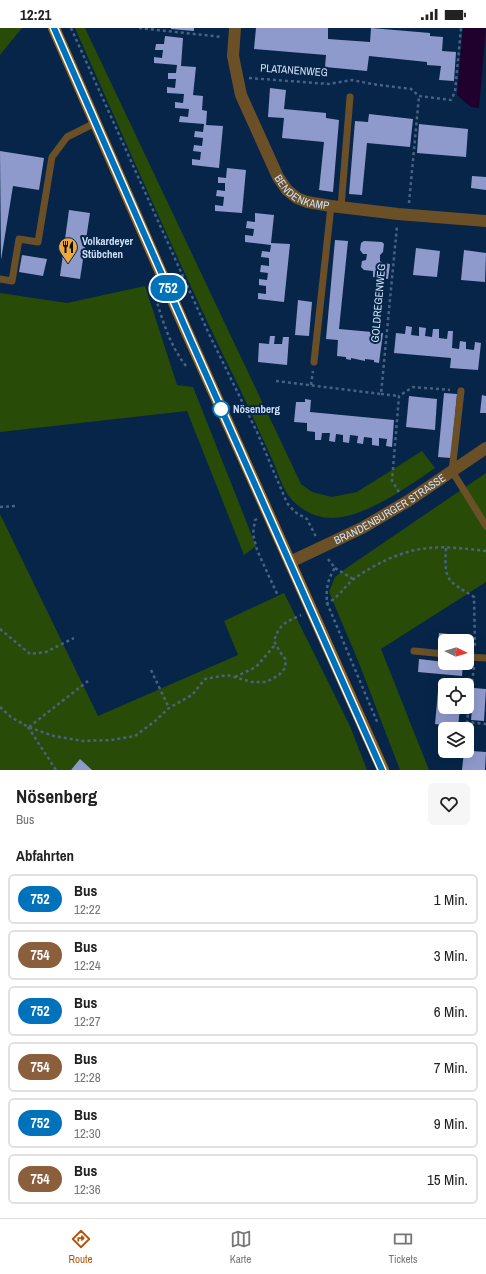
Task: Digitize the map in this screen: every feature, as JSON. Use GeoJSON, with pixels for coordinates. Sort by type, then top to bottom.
{"type":"FeatureCollection","features":[{"type":"Feature","properties":{"kind":"main road"},"geometry":{"type":"LineString","coordinates":[[54,28],[382,770]]}},
{"type":"Feature","properties":{"kind":"street","name":"BENDENKAMP"},"geometry":{"type":"LineString","coordinates":[[235,33],[233,56],[236,77],[241,95],[278,177],[287,190],[297,198],[307,202],[336,207],[486,221]]}},
{"type":"Feature","properties":{"kind":"street","name":"BRANDENBURGER STRASSE"},"geometry":{"type":"LineString","coordinates":[[290,562],[362,528],[408,501],[486,448]]}},
{"type":"Feature","properties":{"kind":"lane"},"geometry":{"type":"LineString","coordinates":[[314,362],[350,97]]}},
{"type":"Feature","properties":{"kind":"lane"},"geometry":{"type":"LineString","coordinates":[[0,279],[12,281],[19,239],[38,242],[52,157],[67,137],[96,123]]}},
{"type":"Feature","properties":{"kind":"lane"},"geometry":{"type":"LineString","coordinates":[[461,391],[452,471],[486,526]]}},
{"type":"Feature","properties":{"kind":"lane"},"geometry":{"type":"LineString","coordinates":[[414,651],[438,653]]}},
{"type":"Feature","properties":{"kind":"lane"},"geometry":{"type":"LineString","coordinates":[[474,657],[486,658]]}},
{"type":"Feature","properties":{"kind":"path"},"geometry":{"type":"LineString","coordinates":[[71,28],[208,334],[257,432],[287,503],[295,512],[307,519],[311,527]]}},
{"type":"Feature","properties":{"kind":"path"},"geometry":{"type":"LineString","coordinates":[[139,28],[235,33]]}},
{"type":"Feature","properties":{"kind":"path","name":"PLATANENWEG"},"geometry":{"type":"LineString","coordinates":[[236,77],[329,84],[352,80],[410,89],[420,96],[451,100],[455,92],[461,28]]}},
{"type":"Feature","properties":{"kind":"path"},"geometry":{"type":"LineString","coordinates":[[403,214],[420,96]]}},
{"type":"Feature","properties":{"kind":"path","name":"GOLDREGENWEG"},"geometry":{"type":"LineString","coordinates":[[381,394],[403,214]]}},
{"type":"Feature","properties":{"kind":"path"},"geometry":{"type":"LineString","coordinates":[[276,381],[400,396],[413,387],[461,391]]}},
{"type":"Feature","properties":{"kind":"path"},"geometry":{"type":"LineString","coordinates":[[396,489],[392,481],[400,396]]}},
{"type":"Feature","properties":{"kind":"path"},"geometry":{"type":"LineString","coordinates":[[0,507],[16,506]]}},
{"type":"Feature","properties":{"kind":"path"},"geometry":{"type":"LineString","coordinates":[[258,518],[255,520],[253,534],[257,550],[278,596]]}},
{"type":"Feature","properties":{"kind":"path"},"geometry":{"type":"LineString","coordinates":[[327,604],[338,597],[353,579],[373,567],[397,556],[429,548],[486,551]]}},
{"type":"Feature","properties":{"kind":"path"},"geometry":{"type":"LineString","coordinates":[[446,548],[445,564],[448,578],[454,584],[474,597],[472,634]]}},
{"type":"Feature","properties":{"kind":"path"},"geometry":{"type":"LineString","coordinates":[[332,566],[353,579]]}},
{"type":"Feature","properties":{"kind":"path"},"geometry":{"type":"LineString","coordinates":[[335,568],[326,586],[327,604],[380,727]]}},
{"type":"Feature","properties":{"kind":"path"},"geometry":{"type":"LineString","coordinates":[[0,707],[11,717],[28,727],[54,736],[82,742],[111,740],[135,736],[155,722],[169,708],[192,696],[205,680],[227,675],[252,682],[266,682],[279,676],[285,668],[286,660],[274,641],[278,630],[287,621],[301,614]]}},
{"type":"Feature","properties":{"kind":"path"},"geometry":{"type":"LineString","coordinates":[[0,630],[30,654],[46,652],[74,638]]}},
{"type":"Feature","properties":{"kind":"path"},"geometry":{"type":"LineString","coordinates":[[235,677],[256,667],[276,645]]}},
{"type":"Feature","properties":{"kind":"path"},"geometry":{"type":"LineString","coordinates":[[151,670],[169,708]]}},
{"type":"Feature","properties":{"kind":"path"},"geometry":{"type":"LineString","coordinates":[[470,670],[467,722],[486,724]]}},
{"type":"Feature","properties":{"kind":"path"},"geometry":{"type":"LineString","coordinates":[[28,727],[88,681]]}},
{"type":"Feature","properties":{"kind":"path"},"geometry":{"type":"LineString","coordinates":[[28,727],[56,770]]}},
{"type":"Feature","properties":{"kind":"green space"},"geometry":{"type":"Polygon","coordinates":[[[0,28],[22,28],[0,55],[0,28]]]}},
{"type":"Feature","properties":{"kind":"green space"},"geometry":{"type":"Polygon","coordinates":[[[75,28],[85,28],[301,484],[312,492],[332,497],[357,492],[422,451],[435,468],[380,503],[348,516],[332,518],[318,516],[302,508],[291,499],[284,487],[240,389],[176,254],[75,28]]]}},
{"type":"Feature","properties":{"kind":"green space"},"geometry":{"type":"Polygon","coordinates":[[[145,286],[177,385],[193,387],[256,546],[244,555],[187,411],[0,432],[0,293],[67,303],[145,286]]]}},
{"type":"Feature","properties":{"kind":"green space"},"geometry":{"type":"Polygon","coordinates":[[[486,473],[486,582],[381,649],[429,770],[400,770],[359,663],[329,592],[335,577],[348,567],[486,473]]]}},
{"type":"Feature","properties":{"kind":"green space"},"geometry":{"type":"Polygon","coordinates":[[[0,514],[98,716],[238,655],[224,621],[284,593],[350,726],[367,770],[0,770],[0,514]]]}},
{"type":"Feature","properties":{"kind":"shaded area"},"geometry":{"type":"Polygon","coordinates":[[[463,28],[486,28],[479,108],[471,107],[457,95],[463,28]]]}},
{"type":"Feature","properties":{"kind":"building"},"geometry":{"type":"Polygon","coordinates":[[[194,28],[194,31],[171,29],[194,28]]]}},
{"type":"Feature","properties":{"kind":"building"},"geometry":{"type":"Polygon","coordinates":[[[256,28],[328,28],[328,39],[370,42],[371,28],[430,33],[430,36],[443,37],[442,51],[456,52],[454,81],[439,80],[441,66],[427,65],[427,62],[369,56],[367,71],[325,67],[326,55],[254,49],[256,28]]]}},
{"type":"Feature","properties":{"kind":"building"},"geometry":{"type":"Polygon","coordinates":[[[165,36],[183,38],[181,66],[196,67],[193,95],[203,96],[202,110],[207,111],[206,125],[223,126],[219,168],[192,165],[192,159],[200,160],[201,152],[193,151],[194,145],[202,146],[203,138],[194,137],[195,131],[203,132],[204,124],[179,122],[180,116],[188,117],[189,109],[175,108],[175,102],[183,103],[184,94],[167,93],[167,87],[175,88],[176,79],[168,79],[168,73],[176,73],[177,65],[154,63],[154,57],[162,58],[163,50],[155,50],[156,44],[164,44],[165,36]]]}},
{"type":"Feature","properties":{"kind":"building"},"geometry":{"type":"Polygon","coordinates":[[[270,88],[286,90],[284,109],[326,113],[326,118],[339,120],[333,192],[319,190],[324,142],[282,138],[284,118],[268,117],[270,88]]]}},
{"type":"Feature","properties":{"kind":"building"},"geometry":{"type":"Polygon","coordinates":[[[369,114],[413,119],[410,147],[367,143],[362,195],[349,194],[355,121],[368,122],[369,114]]]}},
{"type":"Feature","properties":{"kind":"building"},"geometry":{"type":"Polygon","coordinates":[[[419,124],[468,129],[466,157],[417,153],[419,124]]]}},
{"type":"Feature","properties":{"kind":"building"},"geometry":{"type":"Polygon","coordinates":[[[0,151],[44,158],[39,190],[13,186],[1,260],[0,151]]]}},
{"type":"Feature","properties":{"kind":"building"},"geometry":{"type":"Polygon","coordinates":[[[227,168],[246,170],[242,213],[215,211],[215,205],[223,206],[224,197],[216,196],[217,190],[225,191],[225,183],[218,183],[218,177],[226,178],[227,168]]]}},
{"type":"Feature","properties":{"kind":"building"},"geometry":{"type":"Polygon","coordinates":[[[472,176],[486,177],[486,190],[471,188],[472,176]]]}},
{"type":"Feature","properties":{"kind":"building"},"geometry":{"type":"Polygon","coordinates":[[[69,210],[90,213],[80,279],[60,276],[69,210]]]}},
{"type":"Feature","properties":{"kind":"building"},"geometry":{"type":"Polygon","coordinates":[[[255,213],[274,215],[271,243],[290,244],[284,302],[258,299],[258,293],[266,294],[266,286],[259,285],[259,279],[267,280],[268,273],[260,272],[261,265],[269,266],[269,258],[261,257],[262,251],[270,252],[271,245],[245,242],[245,235],[253,236],[254,229],[246,228],[247,221],[255,222],[255,213]]]}},
{"type":"Feature","properties":{"kind":"building"},"geometry":{"type":"Polygon","coordinates":[[[335,240],[348,241],[339,329],[383,333],[379,363],[374,362],[374,360],[365,359],[365,361],[351,358],[351,360],[346,359],[346,357],[337,356],[338,340],[326,339],[335,240]]]}},
{"type":"Feature","properties":{"kind":"building"},"geometry":{"type":"Polygon","coordinates":[[[364,241],[382,242],[384,244],[383,252],[380,255],[380,261],[382,263],[390,264],[388,279],[373,277],[373,271],[364,270],[361,267],[362,261],[366,260],[367,254],[363,254],[360,250],[361,243],[364,241]]]}},
{"type":"Feature","properties":{"kind":"building"},"geometry":{"type":"Polygon","coordinates":[[[416,248],[440,251],[437,277],[413,275],[416,248]]]}},
{"type":"Feature","properties":{"kind":"building"},"geometry":{"type":"Polygon","coordinates":[[[464,250],[486,253],[485,282],[461,280],[464,250]]]}},
{"type":"Feature","properties":{"kind":"building"},"geometry":{"type":"Polygon","coordinates":[[[22,255],[47,259],[43,276],[19,272],[22,255]]]}},
{"type":"Feature","properties":{"kind":"building"},"geometry":{"type":"Polygon","coordinates":[[[298,300],[312,302],[309,336],[295,335],[298,300]]]}},
{"type":"Feature","properties":{"kind":"building"},"geometry":{"type":"Polygon","coordinates":[[[406,326],[412,327],[411,335],[419,336],[419,327],[426,328],[425,336],[432,337],[433,329],[439,329],[439,338],[447,339],[448,331],[453,331],[452,348],[459,349],[460,341],[466,342],[466,349],[474,350],[475,342],[481,343],[478,370],[450,368],[451,358],[394,353],[396,333],[405,334],[406,326]]]}},
{"type":"Feature","properties":{"kind":"building"},"geometry":{"type":"Polygon","coordinates":[[[270,336],[275,336],[274,344],[282,344],[283,337],[289,337],[287,365],[258,362],[259,343],[269,344],[270,336]]]}},
{"type":"Feature","properties":{"kind":"building"},"geometry":{"type":"Polygon","coordinates":[[[444,393],[457,394],[451,458],[438,457],[444,393]]]}},
{"type":"Feature","properties":{"kind":"building"},"geometry":{"type":"Polygon","coordinates":[[[482,395],[486,396],[486,413],[480,413],[482,395]]]}},
{"type":"Feature","properties":{"kind":"building"},"geometry":{"type":"Polygon","coordinates":[[[409,396],[437,399],[435,430],[406,427],[409,396]]]}},
{"type":"Feature","properties":{"kind":"building"},"geometry":{"type":"Polygon","coordinates":[[[305,399],[311,400],[310,412],[394,420],[392,447],[386,446],[387,439],[379,438],[379,446],[372,445],[372,438],[364,437],[363,444],[357,443],[358,436],[350,435],[349,443],[343,442],[343,435],[336,434],[335,442],[329,441],[330,433],[322,433],[321,440],[315,440],[315,432],[307,431],[307,423],[294,422],[296,402],[305,402],[305,399]]]}},
{"type":"Feature","properties":{"kind":"building"},"geometry":{"type":"Polygon","coordinates":[[[419,659],[438,661],[438,670],[462,670],[462,676],[418,672],[419,659]]]}},
{"type":"Feature","properties":{"kind":"building"},"geometry":{"type":"Polygon","coordinates":[[[474,688],[486,689],[484,721],[471,720],[472,714],[474,714],[474,688]]]}},
{"type":"Feature","properties":{"kind":"building"},"geometry":{"type":"Polygon","coordinates":[[[438,691],[438,714],[459,714],[458,722],[438,722],[438,724],[435,724],[438,691]]]}},
{"type":"Feature","properties":{"kind":"building"},"geometry":{"type":"Polygon","coordinates":[[[474,751],[486,752],[485,770],[462,770],[463,758],[474,758],[474,751]]]}},
{"type":"Feature","properties":{"kind":"building"},"geometry":{"type":"Polygon","coordinates":[[[80,759],[92,770],[71,770],[80,759]]]}},
{"type":"Feature","properties":{"kind":"bus line","name":"752"},"geometry":{"type":"LineString","coordinates":[[54,28],[382,770]]}},
{"type":"Feature","properties":{"kind":"place","name":"Volkardeyer Stübchen"},"geometry":{"type":"Point","coordinates":[68,264]}},
{"type":"Feature","properties":{"kind":"place","name":"Nösenberg"},"geometry":{"type":"Point","coordinates":[221,409]}}]}
